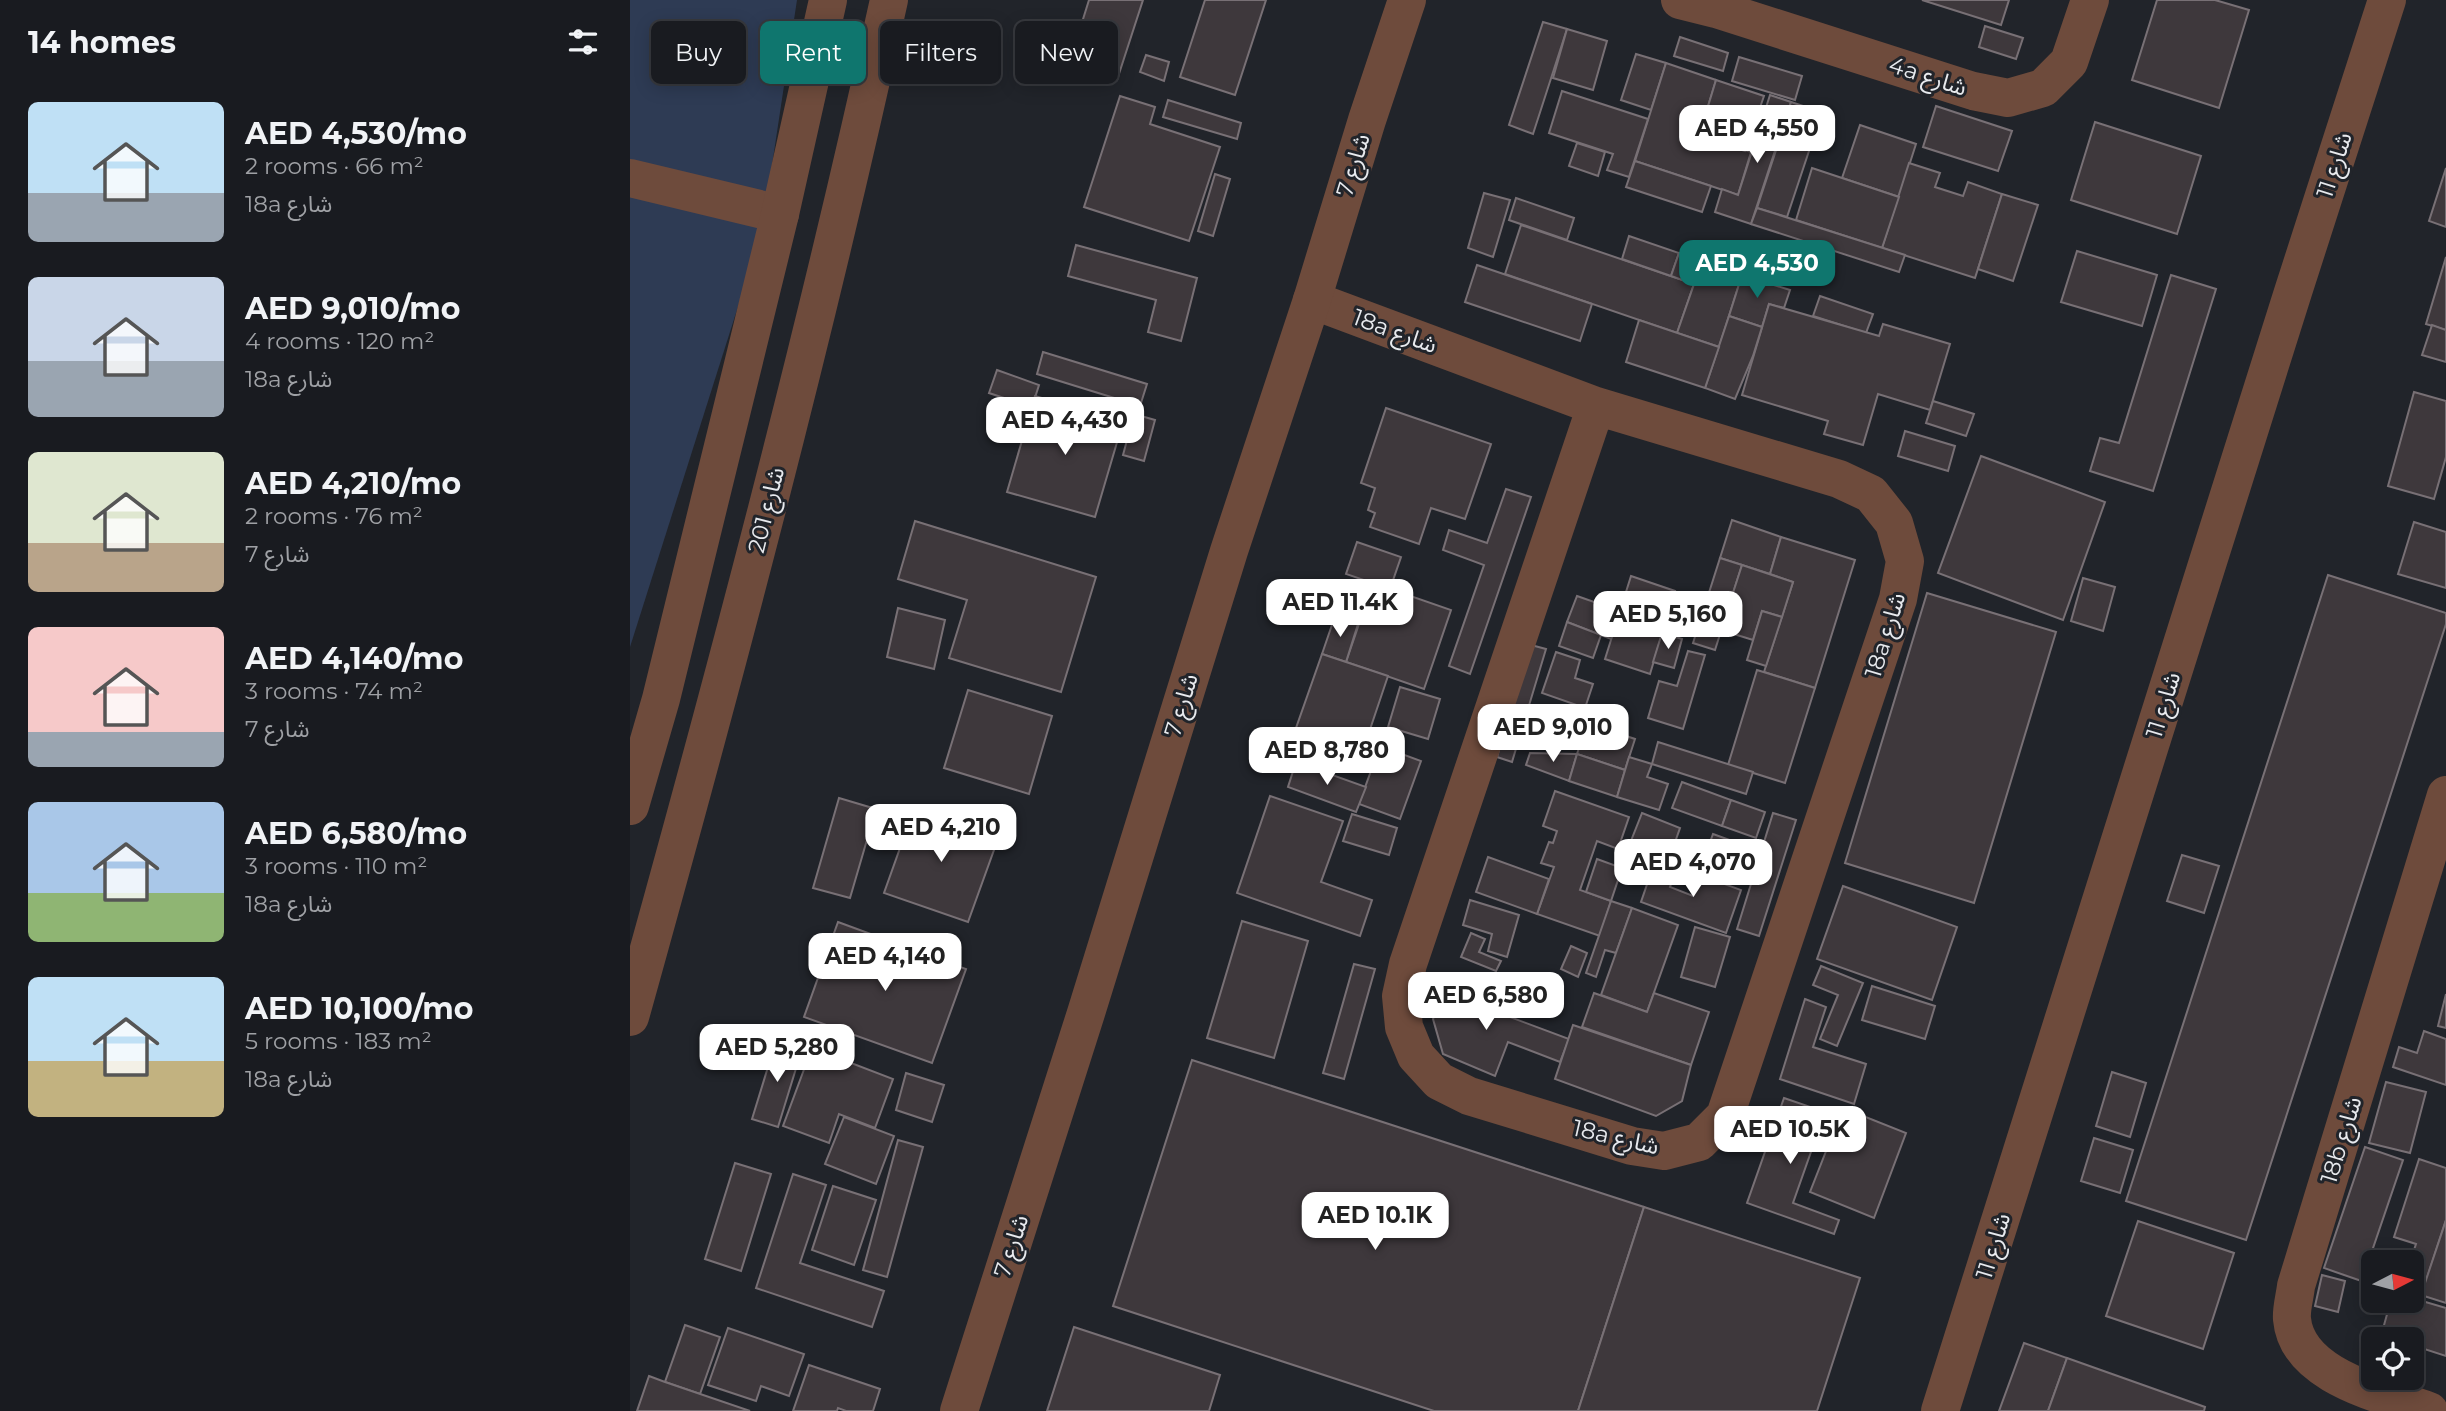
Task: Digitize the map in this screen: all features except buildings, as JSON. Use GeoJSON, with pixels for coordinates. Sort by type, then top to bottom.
{"type":"FeatureCollection","features":[{"type":"Feature","properties":{"kind":"street"},"geometry":{"type":"LineString","coordinates":[[630,806],[661,699],[780,214],[828,0]]}},
{"type":"Feature","properties":{"kind":"street","name":"شارع 201"},"geometry":{"type":"LineString","coordinates":[[630,1017],[716,708],[853,163],[889,0]]}},
{"type":"Feature","properties":{"kind":"street","name":"شارع 7"},"geometry":{"type":"LineString","coordinates":[[959,1411],[1229,551],[1407,0]]}},
{"type":"Feature","properties":{"kind":"street","name":"4a شارع"},"geometry":{"type":"LineString","coordinates":[[1705,3],[1973,91],[2008,98],[2043,88],[2069,62],[2090,0]]}},
{"type":"Feature","properties":{"kind":"street","name":"شارع 11"},"geometry":{"type":"LineString","coordinates":[[1940,1411],[2387,0]]}},
{"type":"Feature","properties":{"kind":"street"},"geometry":{"type":"LineString","coordinates":[[630,178],[780,214]]}},
{"type":"Feature","properties":{"kind":"street","name":"18a شارع"},"geometry":{"type":"LineString","coordinates":[[1312,300],[1596,406],[1839,479],[1871,494],[1894,523],[1905,561],[1898,599],[1725,1116],[1699,1142],[1664,1151],[1632,1146],[1469,1096],[1439,1081],[1416,1056],[1404,1027],[1401,996],[1408,964],[1596,406]]}},
{"type":"Feature","properties":{"kind":"street","name":"18b شارع"},"geometry":{"type":"LineString","coordinates":[[2429,1411],[2323,1370],[2303,1350],[2292,1319],[2296,1286],[2446,795]]}},
{"type":"Feature","properties":{"kind":"shaded area"},"geometry":{"type":"Polygon","coordinates":[[[630,0],[797,0],[794,21],[760,21],[760,84],[784,84],[762,231],[630,647],[630,0]]]}}]}
